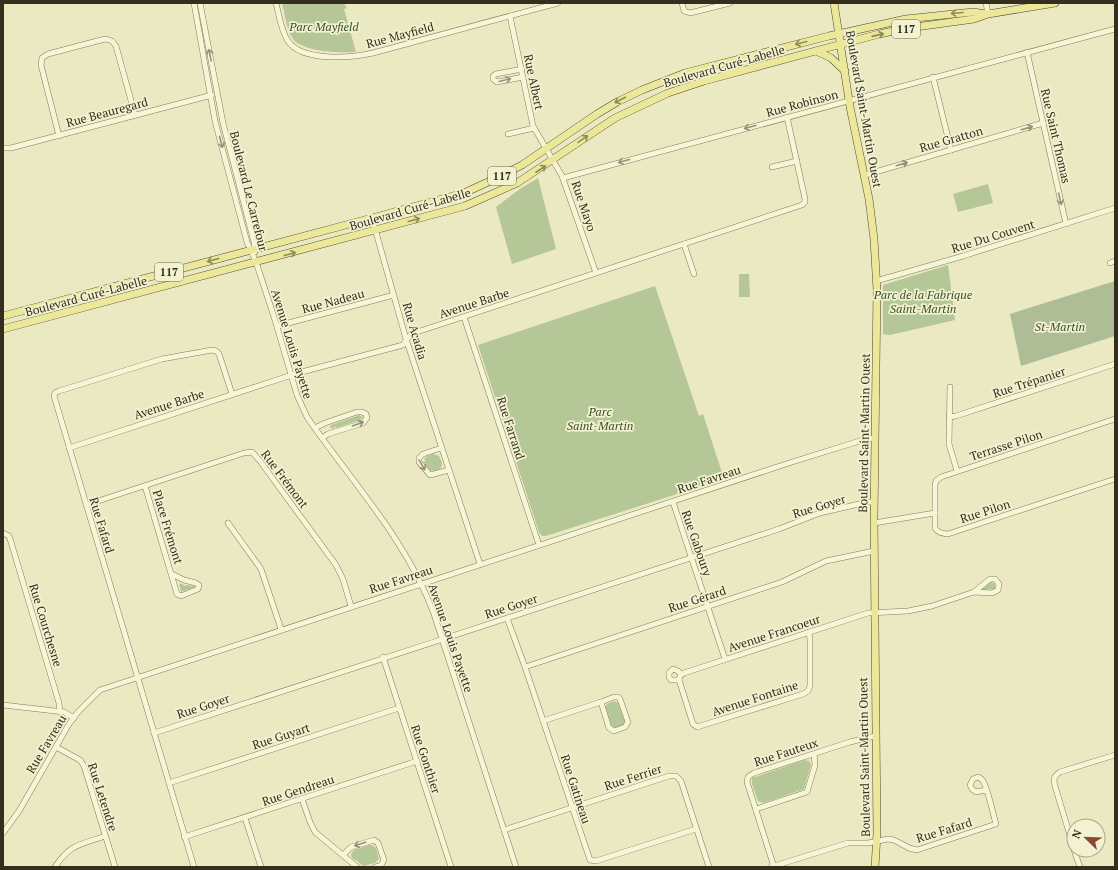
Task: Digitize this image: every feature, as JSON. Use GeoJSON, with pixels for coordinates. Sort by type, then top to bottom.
{"type":"FeatureCollection","features":[{"type":"Feature","properties":{"kind":"main road","name":"Boulevard Saint-Martin Ouest"},"geometry":{"type":"LineString","coordinates":[[834,3],[850,101],[865,174],[873,227],[876,280],[874,502],[875,867]]}},
{"type":"Feature","properties":{"kind":"main road","name":"Boulevard Curé-Labelle"},"geometry":{"type":"LineString","coordinates":[[3,329],[376,231],[477,202],[517,183],[615,118],[668,93],[709,79],[893,31],[974,19],[988,14],[1054,3]]}},
{"type":"Feature","properties":{"kind":"main road","name":"Boulevard Curé-Labelle"},"geometry":{"type":"LineString","coordinates":[[3,316],[442,200],[470,190],[514,169],[610,106],[656,84],[705,68],[839,34],[906,19],[974,12],[988,14]]}},
{"type":"Feature","properties":{"kind":"main road"},"geometry":{"type":"LineString","coordinates":[[816,51],[831,58],[845,71]]}},
{"type":"Feature","properties":{"kind":"main road"},"geometry":{"type":"LineString","coordinates":[[81,309],[87,294]]}},
{"type":"Feature","properties":{"kind":"street","name":"Boulevard Le Carrefour"},"geometry":{"type":"LineString","coordinates":[[194,3],[218,134],[247,242],[253,250]]}},
{"type":"Feature","properties":{"kind":"street","name":"Boulevard Le Carrefour"},"geometry":{"type":"LineString","coordinates":[[200,3],[223,126],[252,235],[253,250],[256,262]]}},
{"type":"Feature","properties":{"kind":"street","name":"Rue Mayfield"},"geometry":{"type":"LineString","coordinates":[[276,3],[285,36],[291,45],[303,52],[331,57],[373,54],[558,3]]}},
{"type":"Feature","properties":{"kind":"street"},"geometry":{"type":"LineString","coordinates":[[682,3],[684,11],[690,13],[730,3]]}},
{"type":"Feature","properties":{"kind":"street"},"geometry":{"type":"LineString","coordinates":[[986,3],[988,14]]}},
{"type":"Feature","properties":{"kind":"street","name":"Rue Albert"},"geometry":{"type":"LineString","coordinates":[[510,16],[534,128],[546,149]]}},
{"type":"Feature","properties":{"kind":"street","name":"Rue Robinson"},"geometry":{"type":"LineString","coordinates":[[564,178],[1115,29]]}},
{"type":"Feature","properties":{"kind":"street"},"geometry":{"type":"LineString","coordinates":[[59,136],[40,65],[42,58],[48,54],[101,40],[106,39],[112,41],[116,46],[135,115]]}},
{"type":"Feature","properties":{"kind":"street","name":"Rue Saint Thomas"},"geometry":{"type":"LineString","coordinates":[[1027,52],[1066,224]]}},
{"type":"Feature","properties":{"kind":"street"},"geometry":{"type":"LineString","coordinates":[[522,69],[496,74],[493,76],[493,79],[497,82],[523,77]]}},
{"type":"Feature","properties":{"kind":"street"},"geometry":{"type":"LineString","coordinates":[[933,77],[951,150]]}},
{"type":"Feature","properties":{"kind":"street","name":"Rue Beauregard"},"geometry":{"type":"LineString","coordinates":[[3,148],[11,148],[59,136],[217,94]]}},
{"type":"Feature","properties":{"kind":"street","name":"Avenue Barbe"},"geometry":{"type":"LineString","coordinates":[[68,448],[291,375],[403,345],[411,334],[803,204],[805,199],[787,118]]}},
{"type":"Feature","properties":{"kind":"street","name":"Rue Gratton"},"geometry":{"type":"LineString","coordinates":[[865,174],[1043,123]]}},
{"type":"Feature","properties":{"kind":"street"},"geometry":{"type":"LineString","coordinates":[[508,134],[534,128]]}},
{"type":"Feature","properties":{"kind":"street","name":"Rue Mayo"},"geometry":{"type":"LineString","coordinates":[[546,149],[564,178],[596,273]]}},
{"type":"Feature","properties":{"kind":"street"},"geometry":{"type":"LineString","coordinates":[[772,167],[797,161]]}},
{"type":"Feature","properties":{"kind":"street","name":"Rue Du Couvent"},"geometry":{"type":"LineString","coordinates":[[876,280],[963,256],[1115,208]]}},
{"type":"Feature","properties":{"kind":"street","name":"Rue Acadia"},"geometry":{"type":"LineString","coordinates":[[372,218],[406,340],[480,564]]}},
{"type":"Feature","properties":{"kind":"street"},"geometry":{"type":"LineString","coordinates":[[684,244],[694,274]]}},
{"type":"Feature","properties":{"kind":"street","name":"Avenue Louis Payette"},"geometry":{"type":"LineString","coordinates":[[256,262],[303,411],[395,538],[422,583],[434,614],[516,867]]}},
{"type":"Feature","properties":{"kind":"street","name":"Rue Nadeau"},"geometry":{"type":"LineString","coordinates":[[277,326],[394,295]]}},
{"type":"Feature","properties":{"kind":"street","name":"Rue Farrand"},"geometry":{"type":"LineString","coordinates":[[464,317],[539,545]]}},
{"type":"Feature","properties":{"kind":"street","name":"Rue Fafard"},"geometry":{"type":"LineString","coordinates":[[194,867],[68,448],[54,394],[59,391],[162,359],[212,350],[219,354],[232,394]]}},
{"type":"Feature","properties":{"kind":"street","name":"Rue Trépanier"},"geometry":{"type":"LineString","coordinates":[[949,416],[954,416],[1115,364]]}},
{"type":"Feature","properties":{"kind":"street"},"geometry":{"type":"LineString","coordinates":[[950,387],[949,444],[957,471]]}},
{"type":"Feature","properties":{"kind":"street"},"geometry":{"type":"LineString","coordinates":[[315,428],[329,421],[357,412],[366,414],[367,418],[363,423],[328,434],[322,438]]}},
{"type":"Feature","properties":{"kind":"street","name":"Terrasse Pilon"},"geometry":{"type":"LineString","coordinates":[[935,513],[934,489],[936,481],[941,477],[1115,419]]}},
{"type":"Feature","properties":{"kind":"street","name":"Rue Favreau"},"geometry":{"type":"LineString","coordinates":[[3,833],[19,811],[74,718],[100,690],[281,629],[839,447],[866,439],[875,438]]}},
{"type":"Feature","properties":{"kind":"street"},"geometry":{"type":"LineString","coordinates":[[441,448],[423,454],[418,461],[430,475],[448,470]]}},
{"type":"Feature","properties":{"kind":"street","name":"Rue Frémont"},"geometry":{"type":"LineString","coordinates":[[86,505],[244,453],[252,452],[336,564],[343,579],[351,606]]}},
{"type":"Feature","properties":{"kind":"street","name":"Rue Pilon"},"geometry":{"type":"LineString","coordinates":[[935,513],[935,528],[937,532],[948,534],[1115,479]]}},
{"type":"Feature","properties":{"kind":"street","name":"Place Frémont"},"geometry":{"type":"LineString","coordinates":[[145,486],[177,593],[179,596],[198,590],[199,585],[196,583],[184,580],[172,574]]}},
{"type":"Feature","properties":{"kind":"street","name":"Rue Gaboury"},"geometry":{"type":"LineString","coordinates":[[673,502],[725,659]]}},
{"type":"Feature","properties":{"kind":"street","name":"Rue Goyer"},"geometry":{"type":"LineString","coordinates":[[154,733],[779,529],[820,513],[874,502]]}},
{"type":"Feature","properties":{"kind":"street"},"geometry":{"type":"LineString","coordinates":[[874,523],[935,513]]}},
{"type":"Feature","properties":{"kind":"street"},"geometry":{"type":"LineString","coordinates":[[228,523],[261,569],[281,629]]}},
{"type":"Feature","properties":{"kind":"street","name":"Rue Courchesne"},"geometry":{"type":"LineString","coordinates":[[3,533],[9,536],[11,542],[59,701],[60,711]]}},
{"type":"Feature","properties":{"kind":"street","name":"Rue Gérard"},"geometry":{"type":"LineString","coordinates":[[525,667],[782,582],[826,561],[874,551]]}},
{"type":"Feature","properties":{"kind":"street"},"geometry":{"type":"LineString","coordinates":[[995,579],[999,584],[999,589],[996,592],[974,592],[989,580],[995,579]]}},
{"type":"Feature","properties":{"kind":"street","name":"Avenue Francoeur"},"geometry":{"type":"LineString","coordinates":[[680,677],[725,659],[868,613],[918,610],[974,592]]}},
{"type":"Feature","properties":{"kind":"street","name":"Rue Gatineau"},"geometry":{"type":"LineString","coordinates":[[507,618],[590,860],[593,862],[696,829]]}},
{"type":"Feature","properties":{"kind":"street","name":"Avenue Fontaine"},"geometry":{"type":"LineString","coordinates":[[680,677],[693,724],[697,727],[800,695],[808,691],[810,682],[809,632]]}},
{"type":"Feature","properties":{"kind":"street","name":"Rue Gonthier"},"geometry":{"type":"LineString","coordinates":[[384,658],[451,867]]}},
{"type":"Feature","properties":{"kind":"street"},"geometry":{"type":"LineString","coordinates":[[543,721],[614,697],[620,698],[628,721],[626,726],[615,731],[610,729],[601,702]]}},
{"type":"Feature","properties":{"kind":"street"},"geometry":{"type":"LineString","coordinates":[[3,705],[60,711],[65,712],[74,718]]}},
{"type":"Feature","properties":{"kind":"street","name":"Rue Guyart"},"geometry":{"type":"LineString","coordinates":[[169,783],[399,708]]}},
{"type":"Feature","properties":{"kind":"street","name":"Rue Fauteux"},"geometry":{"type":"LineString","coordinates":[[773,867],[747,778],[750,775],[850,742],[875,736]]}},
{"type":"Feature","properties":{"kind":"street","name":"Rue Letendre"},"geometry":{"type":"LineString","coordinates":[[56,747],[80,760],[84,766],[114,867]]}},
{"type":"Feature","properties":{"kind":"street"},"geometry":{"type":"LineString","coordinates":[[756,809],[807,792],[816,760],[814,754]]}},
{"type":"Feature","properties":{"kind":"street"},"geometry":{"type":"LineString","coordinates":[[1066,824],[1054,786],[1054,778],[1060,772],[1115,755]]}},
{"type":"Feature","properties":{"kind":"street","name":"Rue Gendreau"},"geometry":{"type":"LineString","coordinates":[[184,837],[417,761]]}},
{"type":"Feature","properties":{"kind":"street","name":"Rue Ferrier"},"geometry":{"type":"LineString","coordinates":[[504,830],[674,776],[679,777],[681,781],[709,867]]}},
{"type":"Feature","properties":{"kind":"street","name":"Rue Fafard"},"geometry":{"type":"LineString","coordinates":[[773,867],[840,845],[888,839],[894,840],[914,850],[996,824],[986,790]]}},
{"type":"Feature","properties":{"kind":"street"},"geometry":{"type":"LineString","coordinates":[[302,798],[314,831],[357,867]]}},
{"type":"Feature","properties":{"kind":"street"},"geometry":{"type":"LineString","coordinates":[[245,818],[261,867]]}},
{"type":"Feature","properties":{"kind":"street"},"geometry":{"type":"LineString","coordinates":[[55,867],[64,853],[72,848],[105,836]]}},
{"type":"Feature","properties":{"kind":"street"},"geometry":{"type":"LineString","coordinates":[[343,855],[351,847],[374,840],[379,844],[384,860],[381,865],[375,867]]}},
{"type":"Feature","properties":{"kind":"green space","name":"Parc Mayfield"},"geometry":{"type":"Polygon","coordinates":[[[282,3],[344,3],[347,8],[344,9],[356,52],[322,51],[305,47],[298,43],[293,39],[289,31],[282,3]]]}},
{"type":"Feature","properties":{"kind":"green space"},"geometry":{"type":"Polygon","coordinates":[[[538,178],[556,249],[512,264],[496,207],[538,178]]]}},
{"type":"Feature","properties":{"kind":"green space"},"geometry":{"type":"Polygon","coordinates":[[[988,184],[993,203],[958,212],[953,194],[988,184]]]}},
{"type":"Feature","properties":{"kind":"green space","name":"Parc de la Fabrique Saint-Martin"},"geometry":{"type":"Polygon","coordinates":[[[948,265],[955,320],[890,335],[883,334],[883,295],[885,295],[885,292],[883,292],[883,285],[948,265]]]}},
{"type":"Feature","properties":{"kind":"green space"},"geometry":{"type":"Polygon","coordinates":[[[739,274],[749,274],[750,297],[739,297],[739,274]]]}},
{"type":"Feature","properties":{"kind":"green space","name":"St-Martin"},"geometry":{"type":"Polygon","coordinates":[[[1115,281],[1115,336],[1021,366],[1010,314],[1115,281]]]}},
{"type":"Feature","properties":{"kind":"green space","name":"Parc Saint-Martin"},"geometry":{"type":"Polygon","coordinates":[[[655,286],[699,416],[703,414],[724,479],[542,536],[539,532],[478,345],[655,286]]]}},
{"type":"Feature","properties":{"kind":"green space"},"geometry":{"type":"Polygon","coordinates":[[[359,415],[363,417],[360,420],[336,428],[335,426],[333,429],[330,427],[331,425],[359,415]]]}},
{"type":"Feature","properties":{"kind":"green space"},"geometry":{"type":"Polygon","coordinates":[[[433,454],[439,456],[442,463],[441,468],[435,471],[430,470],[424,462],[426,461],[424,459],[427,456],[433,454]]]}},
{"type":"Feature","properties":{"kind":"green space"},"geometry":{"type":"Polygon","coordinates":[[[991,582],[995,584],[995,589],[982,589],[991,582]]]}},
{"type":"Feature","properties":{"kind":"green space"},"geometry":{"type":"Polygon","coordinates":[[[179,583],[184,585],[184,587],[185,585],[195,587],[181,592],[179,583]]]}},
{"type":"Feature","properties":{"kind":"green space"},"geometry":{"type":"Polygon","coordinates":[[[615,701],[618,703],[625,722],[623,725],[615,728],[611,725],[606,707],[607,704],[615,701]]]}},
{"type":"Feature","properties":{"kind":"green space"},"geometry":{"type":"Polygon","coordinates":[[[805,760],[809,761],[811,765],[804,789],[763,803],[758,801],[752,784],[752,778],[805,760]]]}},
{"type":"Feature","properties":{"kind":"green space"},"geometry":{"type":"Polygon","coordinates":[[[369,845],[376,848],[379,859],[375,863],[363,866],[358,862],[358,860],[357,861],[352,858],[351,854],[354,850],[369,845]]]}}]}
